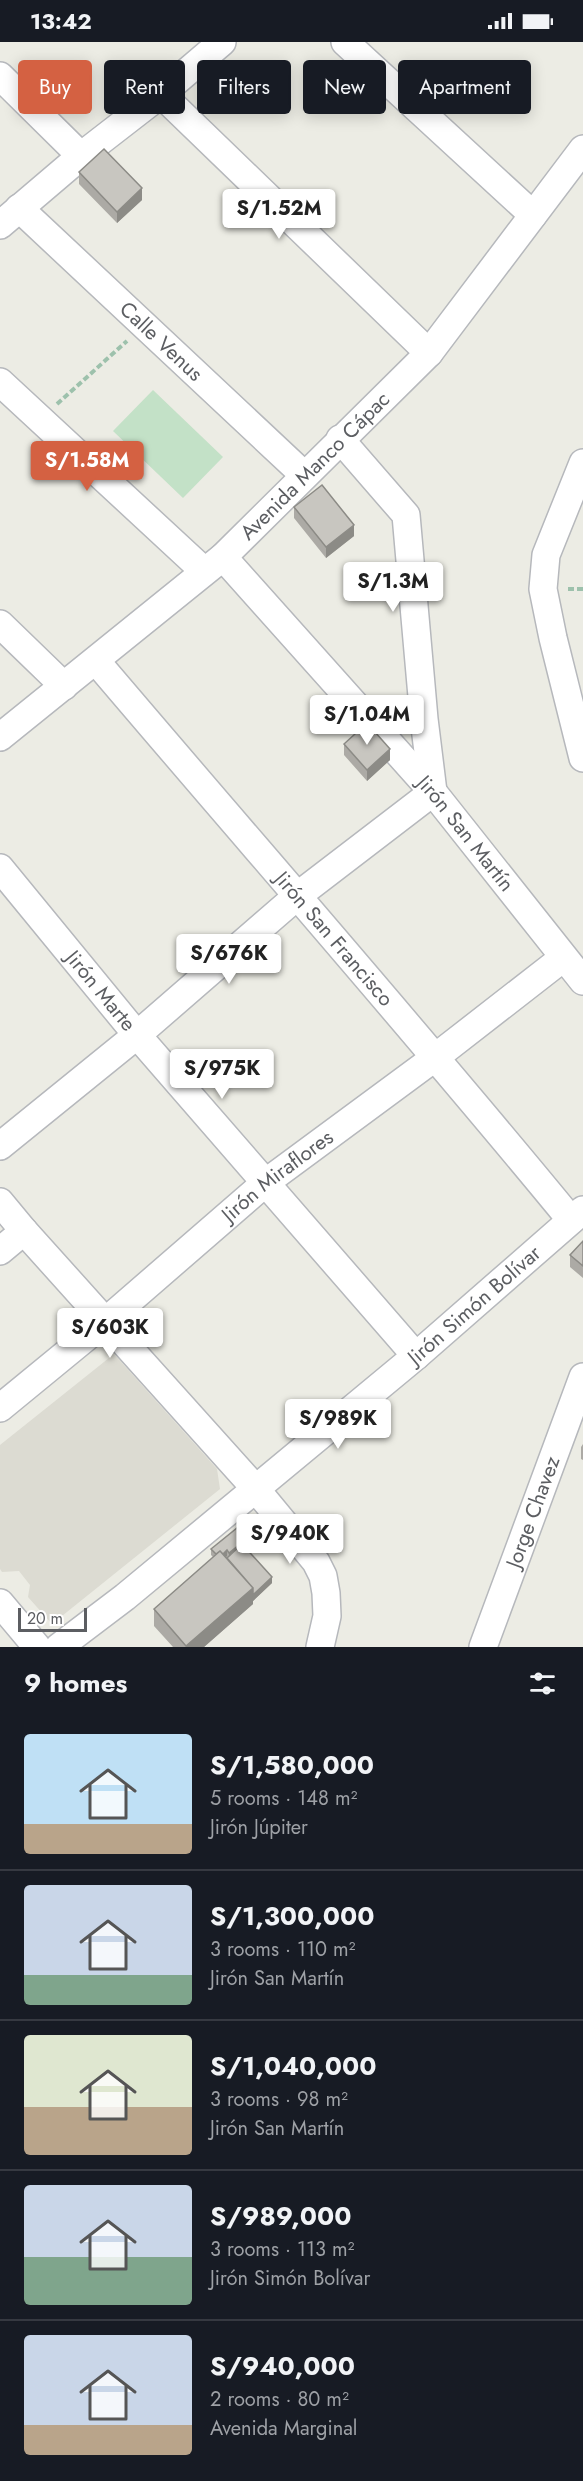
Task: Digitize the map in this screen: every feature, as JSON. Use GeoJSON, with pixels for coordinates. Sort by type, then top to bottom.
{"type":"FeatureCollection","features":[{"type":"Feature","properties":{"kind":"street"},"geometry":{"type":"LineString","coordinates":[[345,42],[533,215]]}},
{"type":"Feature","properties":{"kind":"street"},"geometry":{"type":"LineString","coordinates":[[185,73],[218,43]]}},
{"type":"Feature","properties":{"kind":"street"},"geometry":{"type":"LineString","coordinates":[[0,76],[81,156]]}},
{"type":"Feature","properties":{"kind":"street"},"geometry":{"type":"LineString","coordinates":[[9,217],[135,114]]}},
{"type":"Feature","properties":{"kind":"street"},"geometry":{"type":"LineString","coordinates":[[182,114],[429,353]]}},
{"type":"Feature","properties":{"kind":"street","name":"Avenida Manco Cápac"},"geometry":{"type":"LineString","coordinates":[[0,737],[96,661],[213,563],[429,353],[583,149]]}},
{"type":"Feature","properties":{"kind":"street","name":"Calle Venus"},"geometry":{"type":"LineString","coordinates":[[9,217],[145,325],[304,475]]}},
{"type":"Feature","properties":{"kind":"street","name":"Jirón San Martín"},"geometry":{"type":"LineString","coordinates":[[0,382],[213,563],[433,792],[583,981]]}},
{"type":"Feature","properties":{"kind":"street"},"geometry":{"type":"LineString","coordinates":[[0,1146],[137,1035],[296,897],[433,792],[424,719],[406,514],[340,439]]}},
{"type":"Feature","properties":{"kind":"street"},"geometry":{"type":"LineString","coordinates":[[583,463],[546,555],[543,589],[583,758]]}},
{"type":"Feature","properties":{"kind":"street"},"geometry":{"type":"LineString","coordinates":[[0,624],[64,686]]}},
{"type":"Feature","properties":{"kind":"street","name":"Jirón San Francisco"},"geometry":{"type":"LineString","coordinates":[[96,661],[296,897],[577,1215]]}},
{"type":"Feature","properties":{"kind":"street","name":"Jirón Marte"},"geometry":{"type":"LineString","coordinates":[[0,868],[137,1035],[416,1356]]}},
{"type":"Feature","properties":{"kind":"street","name":"Jirón Miraflores"},"geometry":{"type":"LineString","coordinates":[[0,1408],[106,1321],[265,1183],[437,1056],[563,958]]}},
{"type":"Feature","properties":{"kind":"street"},"geometry":{"type":"LineString","coordinates":[[0,1202],[255,1488],[316,1562],[326,1593],[327,1616],[320,1647]]}},
{"type":"Feature","properties":{"kind":"street","name":"Jirón Simón Bolívar"},"geometry":{"type":"LineString","coordinates":[[58,1647],[125,1597],[416,1356],[577,1215]]}},
{"type":"Feature","properties":{"kind":"street"},"geometry":{"type":"LineString","coordinates":[[0,1251],[24,1231]]}},
{"type":"Feature","properties":{"kind":"street","name":"Jorge Chavez"},"geometry":{"type":"LineString","coordinates":[[483,1647],[583,1377]]}},
{"type":"Feature","properties":{"kind":"street"},"geometry":{"type":"LineString","coordinates":[[0,1603],[37,1647]]}},
{"type":"Feature","properties":{"kind":"path"},"geometry":{"type":"LineString","coordinates":[[41,419],[145,325]]}},
{"type":"Feature","properties":{"kind":"shaded area"},"geometry":{"type":"Polygon","coordinates":[[[114,1354],[217,1469],[220,1489],[52,1624],[28,1597],[30,1585],[19,1571],[2,1572],[0,1569],[0,1445],[114,1354]]]}},
{"type":"Feature","properties":{"kind":"green space"},"geometry":{"type":"Polygon","coordinates":[[[153,390],[223,457],[183,498],[113,431],[153,390]]]}},
{"type":"Feature","properties":{"kind":"building"},"geometry":{"type":"Polygon","coordinates":[[[104,149],[142,188],[117,212],[79,172],[104,149]]]}},
{"type":"Feature","properties":{"kind":"building"},"geometry":{"type":"Polygon","coordinates":[[[322,485],[354,525],[326,547],[294,507],[322,485]]]}},
{"type":"Feature","properties":{"kind":"building"},"geometry":{"type":"Polygon","coordinates":[[[367,723],[390,749],[367,770],[344,744],[367,723]]]}},
{"type":"Feature","properties":{"kind":"building"},"geometry":{"type":"Polygon","coordinates":[[[583,1241],[583,1266],[570,1255],[583,1241]]]}},
{"type":"Feature","properties":{"kind":"building"},"geometry":{"type":"Polygon","coordinates":[[[253,1515],[262,1526],[229,1553],[227,1550],[223,1554],[220,1551],[216,1554],[211,1549],[253,1515]]]}},
{"type":"Feature","properties":{"kind":"building"},"geometry":{"type":"Polygon","coordinates":[[[242,1544],[272,1577],[253,1595],[253,1588],[227,1558],[242,1544]]]}},
{"type":"Feature","properties":{"kind":"building"},"geometry":{"type":"Polygon","coordinates":[[[220,1551],[253,1588],[186,1646],[154,1609],[220,1551]]]}}]}
